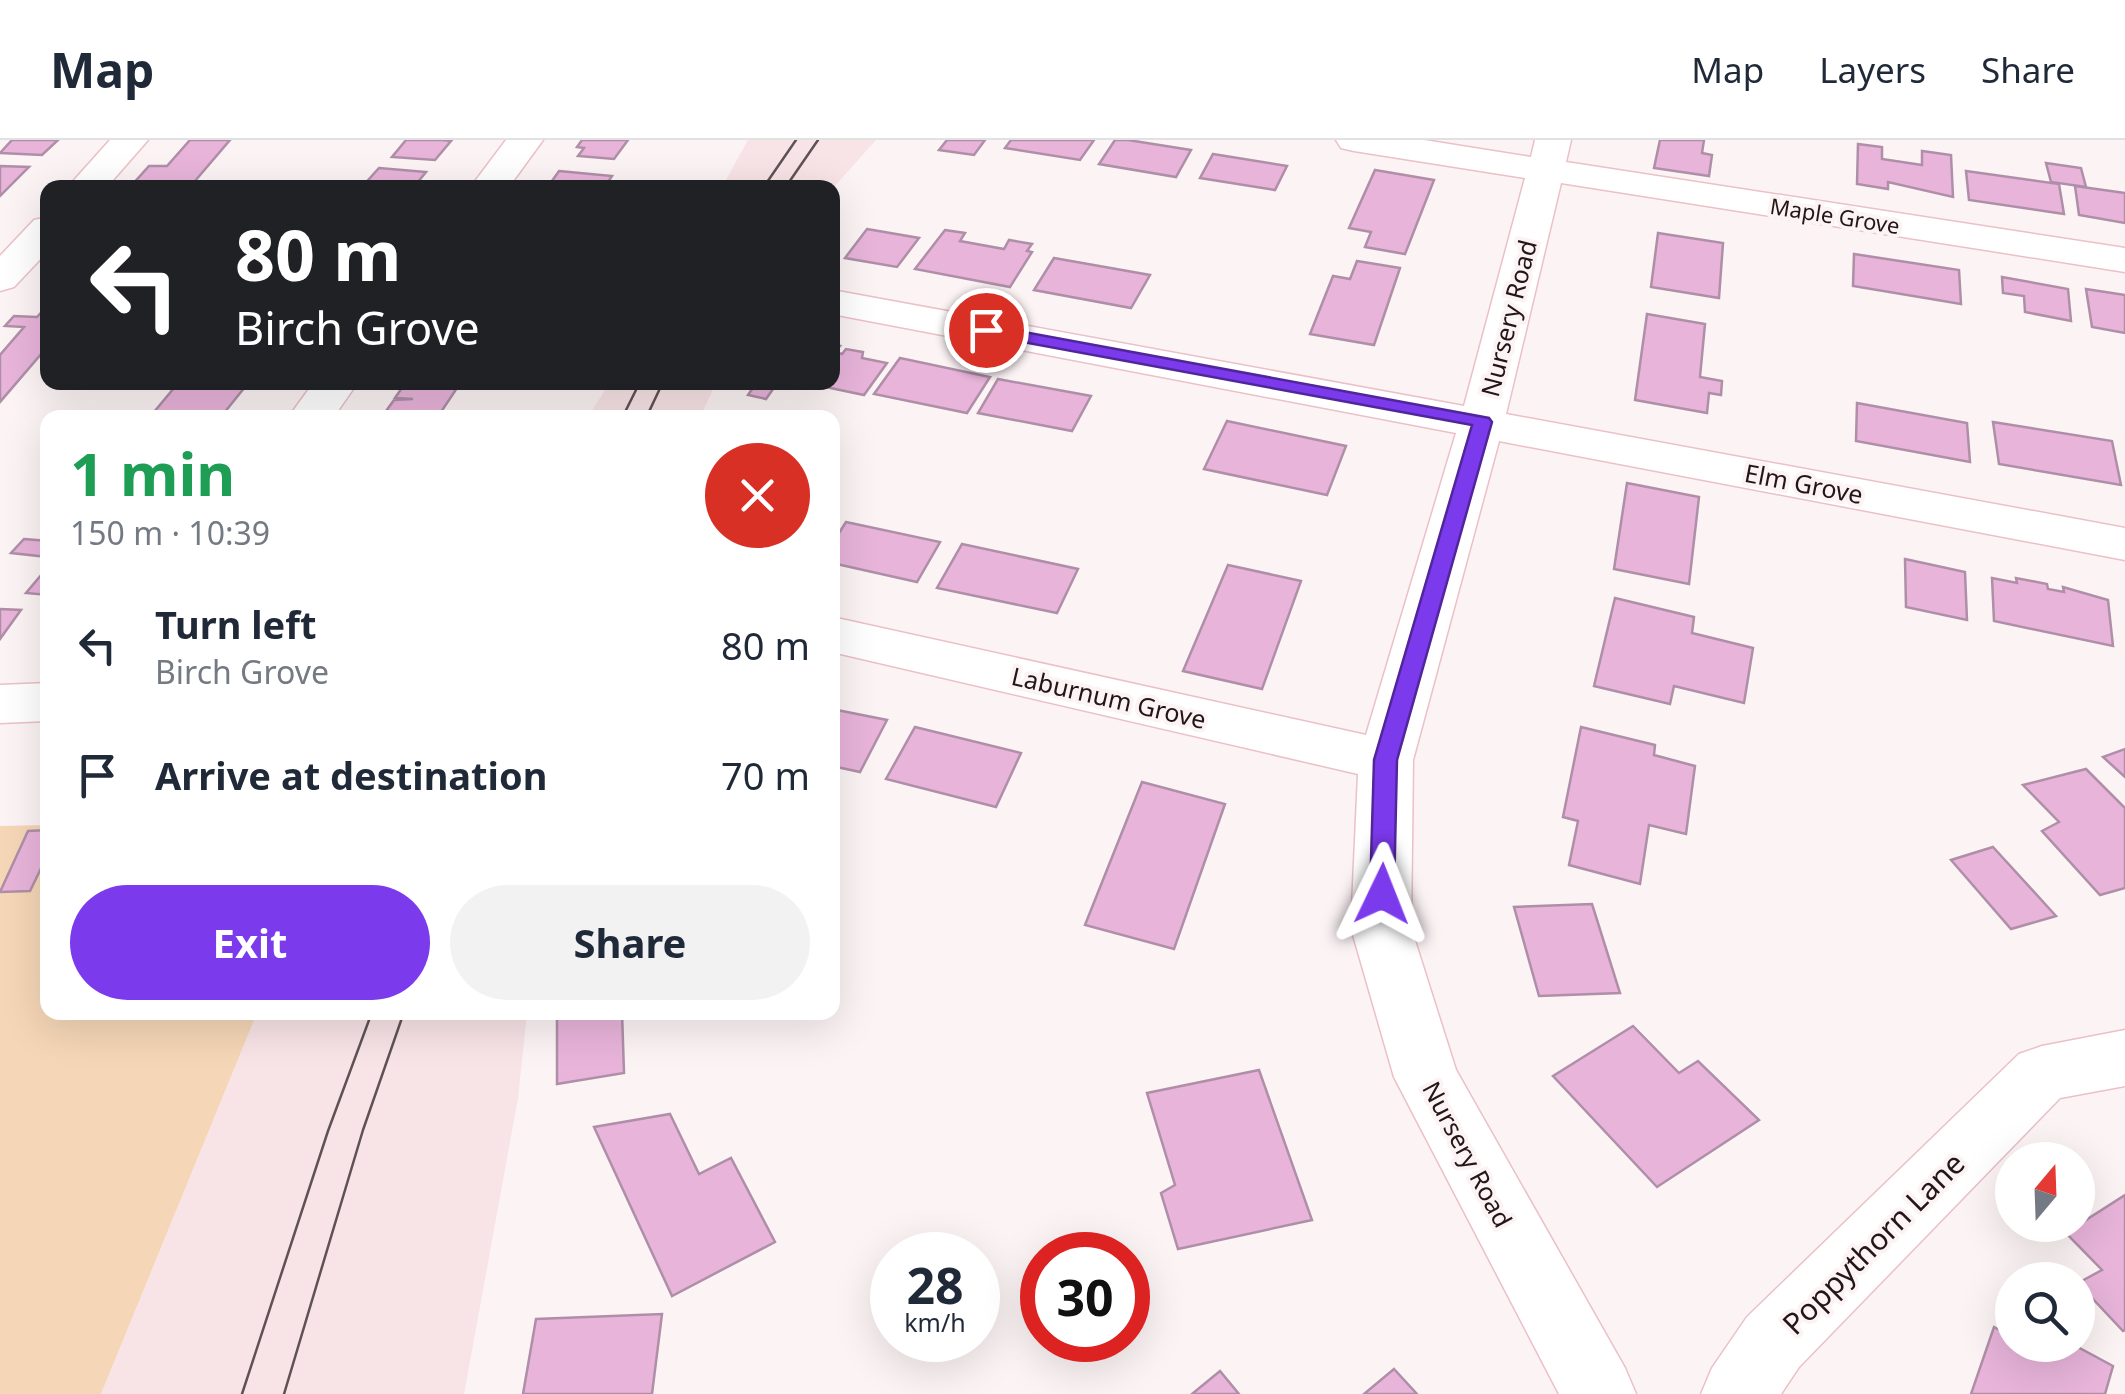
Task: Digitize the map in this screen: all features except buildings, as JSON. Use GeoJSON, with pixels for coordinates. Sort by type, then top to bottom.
{"type":"FeatureCollection","features":[{"type":"Feature","properties":{"kind":"street"},"geometry":{"type":"LineString","coordinates":[[92,180],[130,140]]}},
{"type":"Feature","properties":{"kind":"street"},"geometry":{"type":"LineString","coordinates":[[494,180],[525,140]]}},
{"type":"Feature","properties":{"kind":"street","name":"Maple Grove"},"geometry":{"type":"LineString","coordinates":[[1354,140],[1549,155],[2125,260]]}},
{"type":"Feature","properties":{"kind":"street","name":"Nursery Road"},"geometry":{"type":"LineString","coordinates":[[1549,155],[1482,422],[1386,760],[1381,928],[1426,1077],[1599,1394]]}},
{"type":"Feature","properties":{"kind":"street"},"geometry":{"type":"LineString","coordinates":[[0,278],[40,236]]}},
{"type":"Feature","properties":{"kind":"street","name":"Elm Grove"},"geometry":{"type":"LineString","coordinates":[[840,303],[2125,544]]}},
{"type":"Feature","properties":{"kind":"street"},"geometry":{"type":"LineString","coordinates":[[316,410],[332,390]]}},
{"type":"Feature","properties":{"kind":"street","name":"Laburnum Grove"},"geometry":{"type":"LineString","coordinates":[[840,636],[1386,760]]}},
{"type":"Feature","properties":{"kind":"street"},"geometry":{"type":"LineString","coordinates":[[0,704],[40,702]]}},
{"type":"Feature","properties":{"kind":"street","name":"Poppythorn Lane"},"geometry":{"type":"LineString","coordinates":[[1738,1394],[1772,1342],[2042,1074],[2125,1058]]}},
{"type":"Feature","properties":{"kind":"shaded area"},"geometry":{"type":"Polygon","coordinates":[[[748,140],[876,140],[840,180],[726,180],[748,140]]]}},
{"type":"Feature","properties":{"kind":"shaded area"},"geometry":{"type":"Polygon","coordinates":[[[605,390],[713,390],[703,410],[592,410],[605,390]]]}},
{"type":"Feature","properties":{"kind":"shaded area"},"geometry":{"type":"Polygon","coordinates":[[[40,825],[40,1020],[254,1020],[101,1394],[0,1394],[0,826],[40,825]]]}},
{"type":"Feature","properties":{"kind":"shaded area"},"geometry":{"type":"Polygon","coordinates":[[[254,1020],[526,1020],[518,1098],[464,1394],[101,1394],[254,1020]]]}},
{"type":"Feature","properties":{"kind":"tram line"},"geometry":{"type":"LineString","coordinates":[[768,180],[796,140]]}},
{"type":"Feature","properties":{"kind":"tram line"},"geometry":{"type":"LineString","coordinates":[[790,180],[818,140]]}},
{"type":"Feature","properties":{"kind":"tram line"},"geometry":{"type":"LineString","coordinates":[[626,410],[636,390]]}},
{"type":"Feature","properties":{"kind":"tram line"},"geometry":{"type":"LineString","coordinates":[[650,410],[659,390]]}},
{"type":"Feature","properties":{"kind":"tram line"},"geometry":{"type":"LineString","coordinates":[[242,1394],[328,1131],[369,1020]]}},
{"type":"Feature","properties":{"kind":"tram line"},"geometry":{"type":"LineString","coordinates":[[284,1394],[363,1130],[401,1020]]}},
{"type":"Feature","properties":{"kind":"route"},"geometry":{"type":"LineString","coordinates":[[986,330],[1482,422],[1386,760],[1382,894]]}}]}
